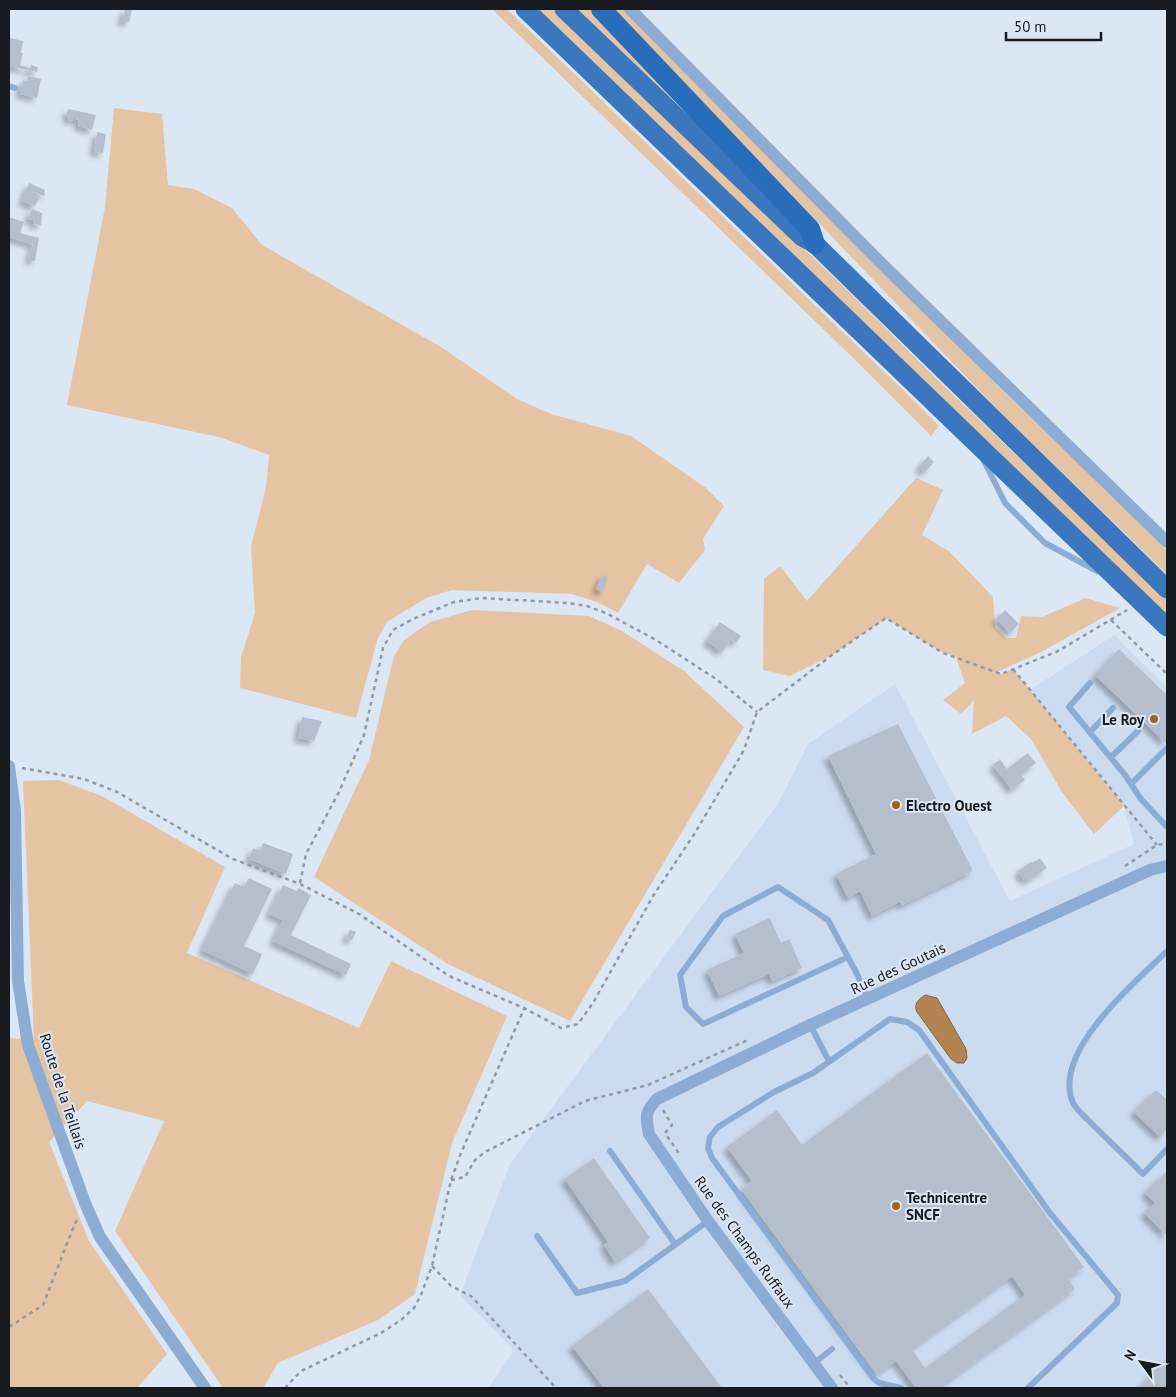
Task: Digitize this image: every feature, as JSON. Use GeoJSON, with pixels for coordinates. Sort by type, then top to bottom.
{"type":"FeatureCollection","features":[{"type":"Feature","properties":{"kind":"highway"},"geometry":{"type":"LineString","coordinates":[[601,9],[810,229],[815,244]]}},
{"type":"Feature","properties":{"kind":"main road"},"geometry":{"type":"LineString","coordinates":[[525,9],[1167,627]]}},
{"type":"Feature","properties":{"kind":"main road"},"geometry":{"type":"LineString","coordinates":[[564,9],[802,237],[815,244],[1167,589]]}},
{"type":"Feature","properties":{"kind":"street"},"geometry":{"type":"LineString","coordinates":[[630,9],[878,260],[1167,542]]}},
{"type":"Feature","properties":{"kind":"street","name":"Route de la Teillais"},"geometry":{"type":"LineString","coordinates":[[14,766],[18,981],[28,1045],[85,1204],[100,1237],[205,1388]]}},
{"type":"Feature","properties":{"kind":"street","name":"Rue des Goutais"},"geometry":{"type":"LineString","coordinates":[[652,1104],[810,1025],[1150,870],[1167,866]]}},
{"type":"Feature","properties":{"kind":"street","name":"Rue des Champs Ruffaux"},"geometry":{"type":"LineString","coordinates":[[652,1104],[646,1121],[649,1134],[708,1221],[832,1388]]}},
{"type":"Feature","properties":{"kind":"lane"},"geometry":{"type":"LineString","coordinates":[[974,440],[1005,504],[1045,543],[1089,566],[1136,597]]}},
{"type":"Feature","properties":{"kind":"lane"},"geometry":{"type":"LineString","coordinates":[[1090,683],[1069,707],[1141,799],[1167,827]]}},
{"type":"Feature","properties":{"kind":"lane"},"geometry":{"type":"LineString","coordinates":[[1090,732],[1113,708]]}},
{"type":"Feature","properties":{"kind":"lane"},"geometry":{"type":"LineString","coordinates":[[1110,757],[1138,731]]}},
{"type":"Feature","properties":{"kind":"lane"},"geometry":{"type":"LineString","coordinates":[[1131,784],[1167,748]]}},
{"type":"Feature","properties":{"kind":"lane"},"geometry":{"type":"LineString","coordinates":[[848,957],[703,1024],[686,1007],[680,975],[723,916],[778,887],[828,920],[848,957],[868,999]]}},
{"type":"Feature","properties":{"kind":"lane"},"geometry":{"type":"LineString","coordinates":[[1167,952],[1113,1004],[1080,1048],[1072,1066],[1068,1087],[1074,1105],[1143,1174],[1167,1149]]}},
{"type":"Feature","properties":{"kind":"lane"},"geometry":{"type":"LineString","coordinates":[[901,1388],[879,1382],[874,1378],[712,1158],[708,1148],[710,1137],[718,1127],[774,1092],[813,1073],[890,1019],[907,1022],[919,1030],[1050,1213],[1118,1295],[1117,1303],[1028,1388]]}},
{"type":"Feature","properties":{"kind":"lane"},"geometry":{"type":"LineString","coordinates":[[810,1025],[829,1062]]}},
{"type":"Feature","properties":{"kind":"lane"},"geometry":{"type":"LineString","coordinates":[[610,1151],[675,1244]]}},
{"type":"Feature","properties":{"kind":"lane"},"geometry":{"type":"LineString","coordinates":[[537,1236],[577,1293],[625,1282],[708,1221]]}},
{"type":"Feature","properties":{"kind":"lane"},"geometry":{"type":"LineString","coordinates":[[813,1364],[832,1349]]}},
{"type":"Feature","properties":{"kind":"path"},"geometry":{"type":"LineString","coordinates":[[14,766],[84,779],[117,792],[234,859],[300,884],[359,914],[448,976],[524,1008],[561,1028],[578,1024],[593,1003],[653,896],[695,833],[744,750],[757,712],[832,654],[886,618],[943,653],[1000,674],[1058,651],[1111,620],[1136,597]]}},
{"type":"Feature","properties":{"kind":"path"},"geometry":{"type":"LineString","coordinates":[[300,884],[306,854],[339,792],[364,735],[383,648],[393,630],[413,619],[454,602],[482,598],[568,603],[587,606],[606,613],[656,640],[716,679],[757,712]]}},
{"type":"Feature","properties":{"kind":"path"},"geometry":{"type":"LineString","coordinates":[[1111,620],[1167,674]]}},
{"type":"Feature","properties":{"kind":"path"},"geometry":{"type":"LineString","coordinates":[[1013,669],[1157,845]]}},
{"type":"Feature","properties":{"kind":"path"},"geometry":{"type":"LineString","coordinates":[[285,1388],[301,1371],[381,1333],[401,1320],[414,1308],[432,1266],[451,1180],[524,1008]]}},
{"type":"Feature","properties":{"kind":"path"},"geometry":{"type":"LineString","coordinates":[[451,1180],[465,1177],[475,1160],[484,1152],[585,1101],[648,1085],[755,1036]]}},
{"type":"Feature","properties":{"kind":"path"},"geometry":{"type":"LineString","coordinates":[[648,1085],[652,1104],[672,1125],[665,1133],[681,1157]]}},
{"type":"Feature","properties":{"kind":"path"},"geometry":{"type":"LineString","coordinates":[[9,1326],[43,1305],[72,1231],[85,1204]]}},
{"type":"Feature","properties":{"kind":"path"},"geometry":{"type":"LineString","coordinates":[[432,1266],[451,1286],[471,1296],[556,1388]]}},
{"type":"Feature","properties":{"kind":"path"},"geometry":{"type":"LineString","coordinates":[[824,1356],[850,1388]]}},
{"type":"Feature","properties":{"kind":"shaded area"},"geometry":{"type":"Polygon","coordinates":[[[492,9],[507,9],[904,391],[939,426],[931,436],[848,353],[492,9]]]}},
{"type":"Feature","properties":{"kind":"shaded area"},"geometry":{"type":"Polygon","coordinates":[[[537,9],[553,9],[846,289],[1167,600],[1167,616],[537,9]]]}},
{"type":"Feature","properties":{"kind":"shaded area"},"geometry":{"type":"Polygon","coordinates":[[[578,9],[593,9],[676,102],[664,92],[578,9]]]}},
{"type":"Feature","properties":{"kind":"shaded area"},"geometry":{"type":"Polygon","coordinates":[[[614,9],[624,9],[1007,395],[1110,493],[1167,551],[1167,574],[995,407],[614,9]]]}},
{"type":"Feature","properties":{"kind":"shaded area"},"geometry":{"type":"Polygon","coordinates":[[[114,108],[162,114],[168,185],[194,189],[232,208],[262,245],[441,347],[517,399],[551,414],[631,436],[706,488],[724,506],[703,539],[705,550],[679,583],[647,564],[618,613],[597,602],[572,594],[452,590],[426,598],[387,622],[378,638],[356,718],[240,688],[241,657],[255,613],[251,546],[266,487],[269,455],[219,437],[67,405],[105,207],[114,108]]]}},
{"type":"Feature","properties":{"kind":"shaded area"},"geometry":{"type":"Polygon","coordinates":[[[916,478],[943,490],[922,535],[950,552],[993,597],[995,627],[1006,638],[1016,638],[1021,616],[1042,617],[1086,598],[1120,608],[1041,652],[997,672],[1001,674],[1013,669],[1124,806],[1094,834],[1062,792],[1031,739],[1006,716],[972,734],[974,700],[961,714],[943,700],[965,683],[957,657],[938,650],[886,618],[832,655],[790,676],[763,670],[764,579],[780,566],[807,601],[916,478]]]}},
{"type":"Feature","properties":{"kind":"shaded area"},"geometry":{"type":"Polygon","coordinates":[[[472,610],[589,616],[622,631],[684,671],[744,727],[570,1021],[448,964],[314,877],[369,760],[394,656],[404,640],[430,622],[472,610]]]}},
{"type":"Feature","properties":{"kind":"shaded area"},"geometry":{"type":"Polygon","coordinates":[[[1114,635],[1167,687],[1167,1388],[488,1388],[514,1351],[460,1295],[510,1164],[779,802],[808,744],[895,684],[1010,901],[1134,844],[1124,806],[1030,690],[1114,635]]]}},
{"type":"Feature","properties":{"kind":"shaded area"},"geometry":{"type":"Polygon","coordinates":[[[59,780],[102,796],[225,867],[187,953],[359,1028],[391,961],[507,1016],[452,1143],[415,1294],[378,1320],[278,1363],[263,1388],[223,1388],[115,1231],[164,1121],[87,1101],[49,1142],[89,1241],[167,1354],[137,1388],[9,1388],[9,1038],[34,1040],[23,781],[59,780]]]}},
{"type":"Feature","properties":{"kind":"shaded area"},"geometry":{"type":"Polygon","coordinates":[[[925,995],[937,998],[966,1049],[967,1058],[964,1063],[957,1063],[951,1059],[917,1012],[916,1004],[925,995]]]}},
{"type":"Feature","properties":{"kind":"building"},"geometry":{"type":"Polygon","coordinates":[[[125,9],[132,9],[129,22],[121,21],[125,9]]]}},
{"type":"Feature","properties":{"kind":"building"},"geometry":{"type":"Polygon","coordinates":[[[10,38],[23,41],[20,65],[30,68],[31,65],[38,67],[37,72],[9,66],[10,38]]]}},
{"type":"Feature","properties":{"kind":"building"},"geometry":{"type":"Polygon","coordinates":[[[28,76],[41,79],[37,98],[20,94],[23,80],[27,81],[28,76]]]}},
{"type":"Feature","properties":{"kind":"building"},"geometry":{"type":"Polygon","coordinates":[[[68,109],[96,115],[92,130],[78,126],[79,120],[73,118],[72,121],[68,120],[69,117],[66,117],[68,109]]]}},
{"type":"Feature","properties":{"kind":"building"},"geometry":{"type":"Polygon","coordinates":[[[97,132],[106,134],[103,153],[94,152],[97,132]]]}},
{"type":"Feature","properties":{"kind":"building"},"geometry":{"type":"Polygon","coordinates":[[[29,183],[45,190],[44,196],[33,192],[32,195],[39,198],[35,206],[22,201],[29,183]]]}},
{"type":"Feature","properties":{"kind":"building"},"geometry":{"type":"Polygon","coordinates":[[[32,209],[42,213],[41,225],[33,224],[34,220],[28,219],[32,209]]]}},
{"type":"Feature","properties":{"kind":"building"},"geometry":{"type":"Polygon","coordinates":[[[9,217],[24,222],[20,233],[39,238],[35,261],[29,260],[33,244],[9,237],[9,217]]]}},
{"type":"Feature","properties":{"kind":"building"},"geometry":{"type":"Polygon","coordinates":[[[928,456],[934,462],[925,472],[919,467],[928,456]]]}},
{"type":"Feature","properties":{"kind":"building"},"geometry":{"type":"Polygon","coordinates":[[[602,575],[608,577],[603,592],[596,589],[602,575]]]}},
{"type":"Feature","properties":{"kind":"building"},"geometry":{"type":"Polygon","coordinates":[[[1005,610],[1019,624],[1010,633],[996,619],[1005,610]]]}},
{"type":"Feature","properties":{"kind":"building"},"geometry":{"type":"Polygon","coordinates":[[[720,622],[741,636],[736,643],[731,639],[722,652],[707,641],[720,622]]]}},
{"type":"Feature","properties":{"kind":"building","name":"Le Roy"},"geometry":{"type":"Polygon","coordinates":[[[1119,649],[1167,695],[1166,743],[1095,675],[1119,649]]]}},
{"type":"Feature","properties":{"kind":"building"},"geometry":{"type":"Polygon","coordinates":[[[302,717],[322,721],[314,741],[298,738],[302,717]]]}},
{"type":"Feature","properties":{"kind":"building","name":"Electro Ouest"},"geometry":{"type":"Polygon","coordinates":[[[898,724],[973,871],[902,905],[900,902],[872,916],[860,891],[848,898],[836,874],[876,854],[828,756],[898,724]]]}},
{"type":"Feature","properties":{"kind":"building"},"geometry":{"type":"Polygon","coordinates":[[[1028,753],[1036,763],[1021,775],[1025,780],[1012,790],[993,765],[1000,759],[1007,769],[1028,753]]]}},
{"type":"Feature","properties":{"kind":"building"},"geometry":{"type":"Polygon","coordinates":[[[263,843],[293,854],[286,874],[249,859],[253,848],[260,851],[263,843]]]}},
{"type":"Feature","properties":{"kind":"building"},"geometry":{"type":"Polygon","coordinates":[[[1040,858],[1047,868],[1028,881],[1026,878],[1024,880],[1018,871],[1040,858]]]}},
{"type":"Feature","properties":{"kind":"building"},"geometry":{"type":"Polygon","coordinates":[[[249,878],[272,889],[244,946],[262,954],[253,974],[202,950],[235,883],[244,887],[249,878]]]}},
{"type":"Feature","properties":{"kind":"building"},"geometry":{"type":"Polygon","coordinates":[[[283,885],[297,891],[299,888],[311,895],[291,935],[351,964],[346,975],[273,941],[283,920],[269,914],[283,885]]]}},
{"type":"Feature","properties":{"kind":"building"},"geometry":{"type":"Polygon","coordinates":[[[770,918],[781,943],[789,939],[802,968],[772,981],[769,974],[719,996],[707,970],[744,953],[735,934],[770,918]]]}},
{"type":"Feature","properties":{"kind":"building"},"geometry":{"type":"Polygon","coordinates":[[[350,930],[356,932],[352,940],[346,938],[350,930]]]}},
{"type":"Feature","properties":{"kind":"building","name":"Technicentre SNCF"},"geometry":{"type":"Polygon","coordinates":[[[927,1053],[1084,1267],[1068,1279],[1075,1289],[939,1388],[916,1388],[896,1361],[877,1375],[741,1189],[752,1181],[727,1147],[777,1110],[802,1145],[927,1053]],[[1012,1276],[912,1349],[925,1368],[1025,1295],[1012,1276]]]}},
{"type":"Feature","properties":{"kind":"building"},"geometry":{"type":"Polygon","coordinates":[[[1156,1090],[1167,1100],[1167,1129],[1160,1137],[1134,1112],[1156,1090]]]}},
{"type":"Feature","properties":{"kind":"building"},"geometry":{"type":"Polygon","coordinates":[[[594,1158],[650,1238],[615,1262],[604,1245],[608,1242],[565,1179],[594,1158]]]}},
{"type":"Feature","properties":{"kind":"building"},"geometry":{"type":"Polygon","coordinates":[[[1167,1171],[1167,1236],[1144,1213],[1155,1203],[1145,1193],[1167,1171]]]}},
{"type":"Feature","properties":{"kind":"building"},"geometry":{"type":"Polygon","coordinates":[[[648,1289],[722,1388],[604,1388],[572,1346],[648,1289]]]}},
{"type":"Feature","properties":{"kind":"building"},"geometry":{"type":"Polygon","coordinates":[[[1166,1359],[1167,1388],[1139,1388],[1166,1359]]]}},
{"type":"Feature","properties":{"kind":"place","name":"Le Roy"},"geometry":{"type":"Point","coordinates":[1154,719]}},
{"type":"Feature","properties":{"kind":"place","name":"Electro Ouest"},"geometry":{"type":"Point","coordinates":[896,805]}},
{"type":"Feature","properties":{"kind":"place","name":"Technicentre SNCF"},"geometry":{"type":"Point","coordinates":[896,1206]}}]}
